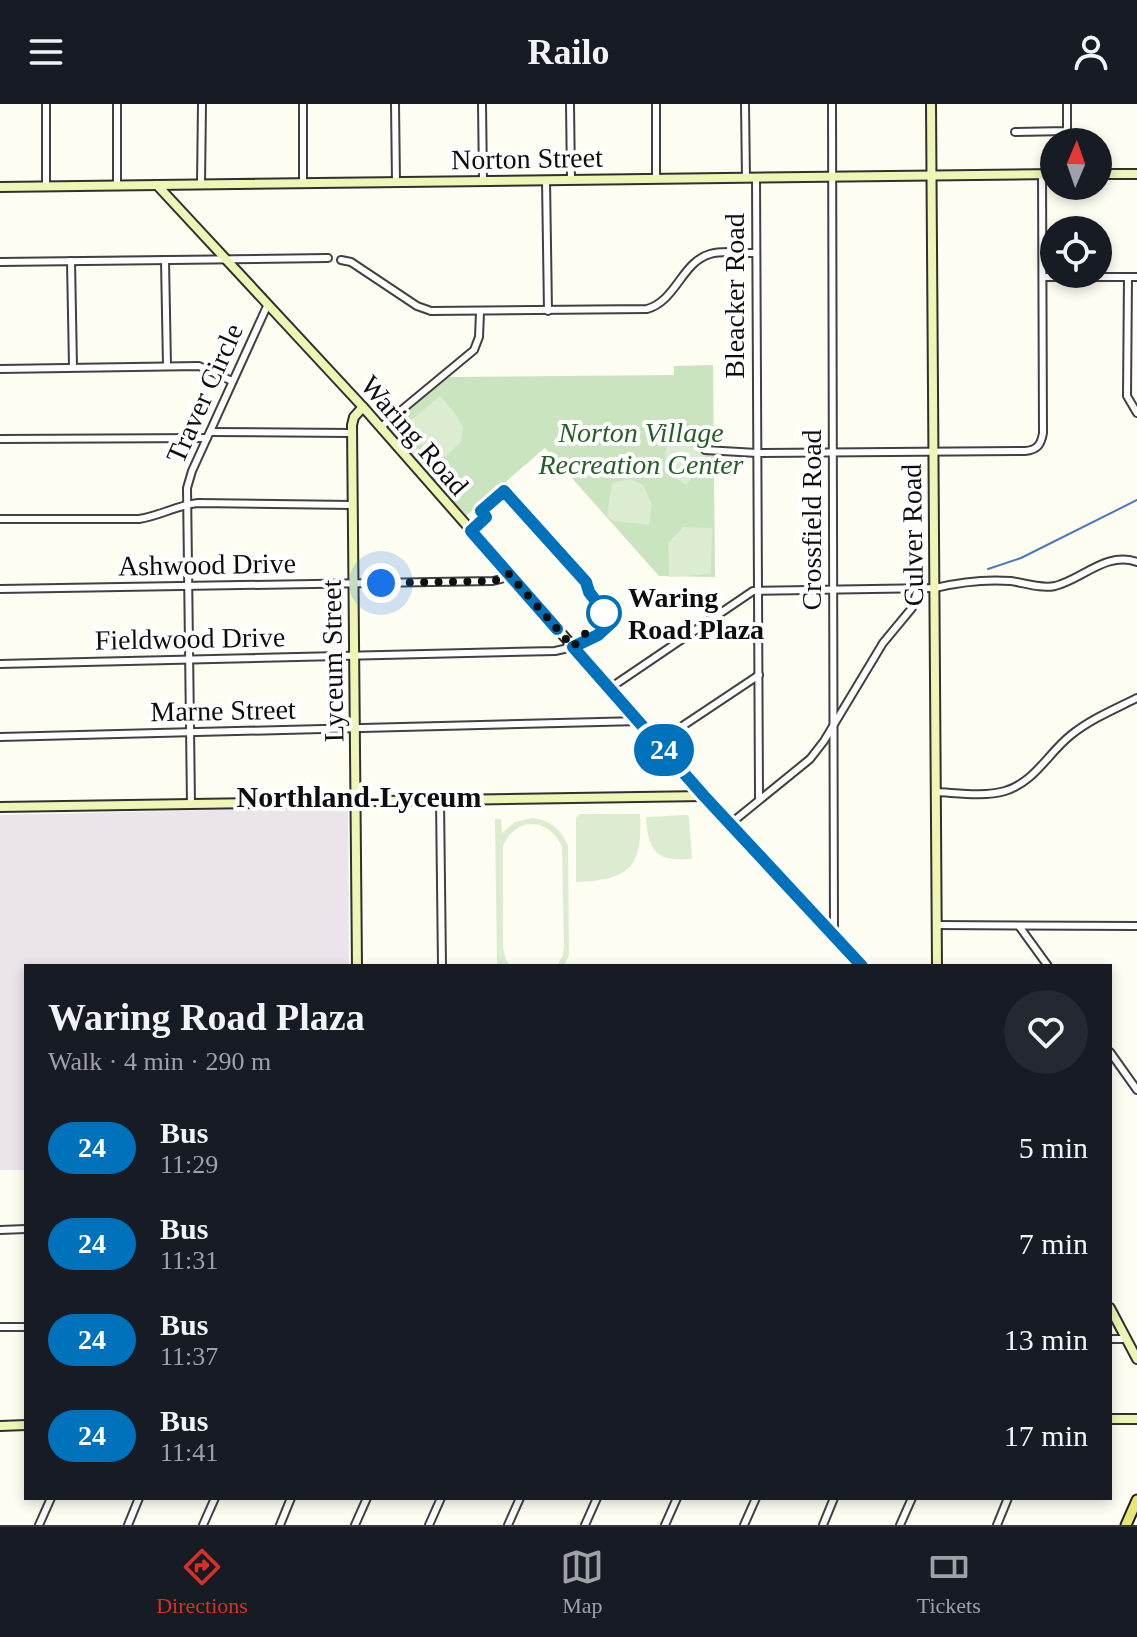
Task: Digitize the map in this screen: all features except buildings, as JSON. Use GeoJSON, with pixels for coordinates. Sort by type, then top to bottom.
{"type":"FeatureCollection","features":[{"type":"Feature","properties":{"kind":"main road"},"geometry":{"type":"LineString","coordinates":[[1126,1525],[1137,1500]]}},
{"type":"Feature","properties":{"kind":"street"},"geometry":{"type":"LineString","coordinates":[[46,104],[46,186]]}},
{"type":"Feature","properties":{"kind":"street"},"geometry":{"type":"LineString","coordinates":[[117,104],[117,185]]}},
{"type":"Feature","properties":{"kind":"street"},"geometry":{"type":"LineString","coordinates":[[201,184],[202,104]]}},
{"type":"Feature","properties":{"kind":"street"},"geometry":{"type":"LineString","coordinates":[[303,104],[303,183]]}},
{"type":"Feature","properties":{"kind":"street"},"geometry":{"type":"LineString","coordinates":[[395,104],[396,182]]}},
{"type":"Feature","properties":{"kind":"street"},"geometry":{"type":"LineString","coordinates":[[482,104],[483,181]]}},
{"type":"Feature","properties":{"kind":"street"},"geometry":{"type":"LineString","coordinates":[[570,104],[571,180]]}},
{"type":"Feature","properties":{"kind":"street"},"geometry":{"type":"LineString","coordinates":[[656,104],[656,179]]}},
{"type":"Feature","properties":{"kind":"street","name":"Bleacker Road"},"geometry":{"type":"LineString","coordinates":[[745,104],[755,253],[759,798]]}},
{"type":"Feature","properties":{"kind":"street","name":"Crossfield Road"},"geometry":{"type":"LineString","coordinates":[[832,104],[834,936]]}},
{"type":"Feature","properties":{"kind":"street","name":"Culver Road"},"geometry":{"type":"LineString","coordinates":[[931,104],[937,964]]}},
{"type":"Feature","properties":{"kind":"street"},"geometry":{"type":"LineString","coordinates":[[1015,132],[1067,131],[1067,104]]}},
{"type":"Feature","properties":{"kind":"street"},"geometry":{"type":"LineString","coordinates":[[1112,174],[1137,174]]}},
{"type":"Feature","properties":{"kind":"street","name":"Norton Street"},"geometry":{"type":"LineString","coordinates":[[0,187],[1040,175]]}},
{"type":"Feature","properties":{"kind":"street"},"geometry":{"type":"LineString","coordinates":[[546,180],[548,311]]}},
{"type":"Feature","properties":{"kind":"street","name":"Waring Road"},"geometry":{"type":"LineString","coordinates":[[157,185],[363,407],[704,796],[860,964]]}},
{"type":"Feature","properties":{"kind":"street"},"geometry":{"type":"LineString","coordinates":[[341,260],[351,262],[426,310],[548,311],[647,309],[664,300],[702,257],[718,253],[755,253]]}},
{"type":"Feature","properties":{"kind":"street"},"geometry":{"type":"LineString","coordinates":[[0,262],[328,258]]}},
{"type":"Feature","properties":{"kind":"street"},"geometry":{"type":"LineString","coordinates":[[165,260],[167,366]]}},
{"type":"Feature","properties":{"kind":"street"},"geometry":{"type":"LineString","coordinates":[[71,261],[73,367]]}},
{"type":"Feature","properties":{"kind":"street"},"geometry":{"type":"LineString","coordinates":[[1112,277],[1137,277]]}},
{"type":"Feature","properties":{"kind":"street"},"geometry":{"type":"LineString","coordinates":[[1128,277],[1127,396],[1137,413]]}},
{"type":"Feature","properties":{"kind":"street"},"geometry":{"type":"LineString","coordinates":[[705,450],[757,453],[1034,449],[1041,442],[1043,433],[1043,288]]}},
{"type":"Feature","properties":{"kind":"street","name":"Traver Circle"},"geometry":{"type":"LineString","coordinates":[[0,519],[139,519],[186,504],[189,479],[268,304]]}},
{"type":"Feature","properties":{"kind":"street"},"geometry":{"type":"LineString","coordinates":[[381,427],[474,350],[479,337],[480,312]]}},
{"type":"Feature","properties":{"kind":"street"},"geometry":{"type":"LineString","coordinates":[[0,369],[199,366],[232,381]]}},
{"type":"Feature","properties":{"kind":"street","name":"Lyceum Street"},"geometry":{"type":"LineString","coordinates":[[357,964],[352,433],[354,417],[363,407]]}},
{"type":"Feature","properties":{"kind":"street"},"geometry":{"type":"LineString","coordinates":[[0,439],[352,433]]}},
{"type":"Feature","properties":{"kind":"street"},"geometry":{"type":"LineString","coordinates":[[191,805],[186,504],[353,505]]}},
{"type":"Feature","properties":{"kind":"street"},"geometry":{"type":"LineString","coordinates":[[610,688],[752,591],[935,588],[990,580],[1046,587],[1110,561],[1123,559],[1137,562]]}},
{"type":"Feature","properties":{"kind":"street","name":"Ashwood Drive"},"geometry":{"type":"LineString","coordinates":[[0,589],[493,581],[509,574]]}},
{"type":"Feature","properties":{"kind":"street"},"geometry":{"type":"LineString","coordinates":[[730,824],[810,759],[883,643],[912,608],[918,588]]}},
{"type":"Feature","properties":{"kind":"street","name":"Fieldwood Drive"},"geometry":{"type":"LineString","coordinates":[[0,664],[355,657],[555,651],[573,647]]}},
{"type":"Feature","properties":{"kind":"street"},"geometry":{"type":"LineString","coordinates":[[657,743],[759,675]]}},
{"type":"Feature","properties":{"kind":"street"},"geometry":{"type":"LineString","coordinates":[[936,792],[1009,790],[1031,776],[1060,745],[1084,726],[1137,698]]}},
{"type":"Feature","properties":{"kind":"street","name":"Marne Street"},"geometry":{"type":"LineString","coordinates":[[0,737],[640,721]]}},
{"type":"Feature","properties":{"kind":"street"},"geometry":{"type":"LineString","coordinates":[[0,807],[704,796]]}},
{"type":"Feature","properties":{"kind":"street"},"geometry":{"type":"LineString","coordinates":[[440,800],[442,964]]}},
{"type":"Feature","properties":{"kind":"street"},"geometry":{"type":"LineString","coordinates":[[936,925],[1137,926]]}},
{"type":"Feature","properties":{"kind":"street"},"geometry":{"type":"LineString","coordinates":[[1019,926],[1047,964]]}},
{"type":"Feature","properties":{"kind":"street"},"geometry":{"type":"LineString","coordinates":[[1112,1055],[1137,1090]]}},
{"type":"Feature","properties":{"kind":"street"},"geometry":{"type":"LineString","coordinates":[[0,1230],[24,1229]]}},
{"type":"Feature","properties":{"kind":"street"},"geometry":{"type":"LineString","coordinates":[[1112,1312],[1137,1359]]}},
{"type":"Feature","properties":{"kind":"street"},"geometry":{"type":"LineString","coordinates":[[0,1327],[24,1327]]}},
{"type":"Feature","properties":{"kind":"street"},"geometry":{"type":"LineString","coordinates":[[1112,1339],[1126,1339]]}},
{"type":"Feature","properties":{"kind":"street"},"geometry":{"type":"LineString","coordinates":[[1112,1419],[1137,1419]]}},
{"type":"Feature","properties":{"kind":"street"},"geometry":{"type":"LineString","coordinates":[[0,1426],[24,1425]]}},
{"type":"Feature","properties":{"kind":"street"},"geometry":{"type":"LineString","coordinates":[[39,1525],[50,1500]]}},
{"type":"Feature","properties":{"kind":"street"},"geometry":{"type":"LineString","coordinates":[[128,1525],[138,1500]]}},
{"type":"Feature","properties":{"kind":"street"},"geometry":{"type":"LineString","coordinates":[[203,1525],[214,1500]]}},
{"type":"Feature","properties":{"kind":"street"},"geometry":{"type":"LineString","coordinates":[[280,1525],[290,1500]]}},
{"type":"Feature","properties":{"kind":"street"},"geometry":{"type":"LineString","coordinates":[[355,1525],[366,1500]]}},
{"type":"Feature","properties":{"kind":"street"},"geometry":{"type":"LineString","coordinates":[[429,1525],[440,1500]]}},
{"type":"Feature","properties":{"kind":"street"},"geometry":{"type":"LineString","coordinates":[[508,1525],[519,1500]]}},
{"type":"Feature","properties":{"kind":"street"},"geometry":{"type":"LineString","coordinates":[[585,1525],[596,1500]]}},
{"type":"Feature","properties":{"kind":"street"},"geometry":{"type":"LineString","coordinates":[[665,1525],[676,1500]]}},
{"type":"Feature","properties":{"kind":"street"},"geometry":{"type":"LineString","coordinates":[[744,1525],[755,1500]]}},
{"type":"Feature","properties":{"kind":"street"},"geometry":{"type":"LineString","coordinates":[[823,1525],[833,1500]]}},
{"type":"Feature","properties":{"kind":"street"},"geometry":{"type":"LineString","coordinates":[[900,1525],[911,1500]]}},
{"type":"Feature","properties":{"kind":"street"},"geometry":{"type":"LineString","coordinates":[[997,1525],[1007,1500]]}},
{"type":"Feature","properties":{"kind":"shaded area"},"geometry":{"type":"Polygon","coordinates":[[[348,807],[349,964],[24,964],[24,1170],[0,1170],[0,815],[348,807]]]}},
{"type":"Feature","properties":{"kind":"green space","name":"Norton Village Recreation Center"},"geometry":{"type":"Polygon","coordinates":[[[713,365],[715,577],[659,576],[545,448],[466,516],[389,427],[449,377],[674,375],[674,366],[713,365]]]}},
{"type":"Feature","properties":{"kind":"green space"},"geometry":{"type":"Polygon","coordinates":[[[440,396],[463,427],[461,442],[436,462],[409,430],[411,420],[440,396]]]}},
{"type":"Feature","properties":{"kind":"green space"},"geometry":{"type":"Polygon","coordinates":[[[682,432],[704,452],[706,461],[686,485],[673,476],[665,460],[669,439],[682,432]]]}},
{"type":"Feature","properties":{"kind":"green space"},"geometry":{"type":"Polygon","coordinates":[[[630,479],[643,485],[652,504],[649,525],[613,521],[607,516],[612,483],[630,479]]]}},
{"type":"Feature","properties":{"kind":"green space"},"geometry":{"type":"Polygon","coordinates":[[[683,527],[712,528],[711,574],[669,577],[668,543],[683,527]]]}},
{"type":"Feature","properties":{"kind":"green space"},"geometry":{"type":"Polygon","coordinates":[[[580,814],[640,814],[639,847],[629,868],[609,878],[576,882],[576,818],[580,814]]]}},
{"type":"Feature","properties":{"kind":"green space"},"geometry":{"type":"Polygon","coordinates":[[[687,815],[692,859],[670,859],[657,852],[649,839],[646,817],[687,815]]]}},
{"type":"Feature","properties":{"kind":"green space"},"geometry":{"type":"Polygon","coordinates":[[[532,818],[544,821],[554,826],[568,846],[569,955],[565,964],[558,964],[564,947],[562,847],[549,830],[532,824],[516,829],[503,846],[503,947],[509,964],[497,964],[495,819],[501,819],[502,833],[515,822],[532,818]]]}},
{"type":"Feature","properties":{"kind":"waterway"},"geometry":{"type":"LineString","coordinates":[[988,569],[1021,558],[1137,500]]}},
{"type":"Feature","properties":{"kind":"bus line","name":"24"},"geometry":{"type":"LineString","coordinates":[[557,629],[471,531],[486,517],[481,511],[504,491],[586,582],[600,609],[612,622],[598,635],[573,647],[704,796],[860,964]]}},
{"type":"Feature","properties":{"kind":"place","name":"Waring Road Plaza"},"geometry":{"type":"Point","coordinates":[604,613]}},
{"type":"Feature","properties":{"kind":"district","name":"Northland-Lyceum"},"geometry":{"type":"Point","coordinates":[359,797]}},
{"type":"Feature","properties":{"kind":"route"},"geometry":{"type":"LineString","coordinates":[[381,583],[493,581],[509,574],[573,647],[604,613]]}}]}
